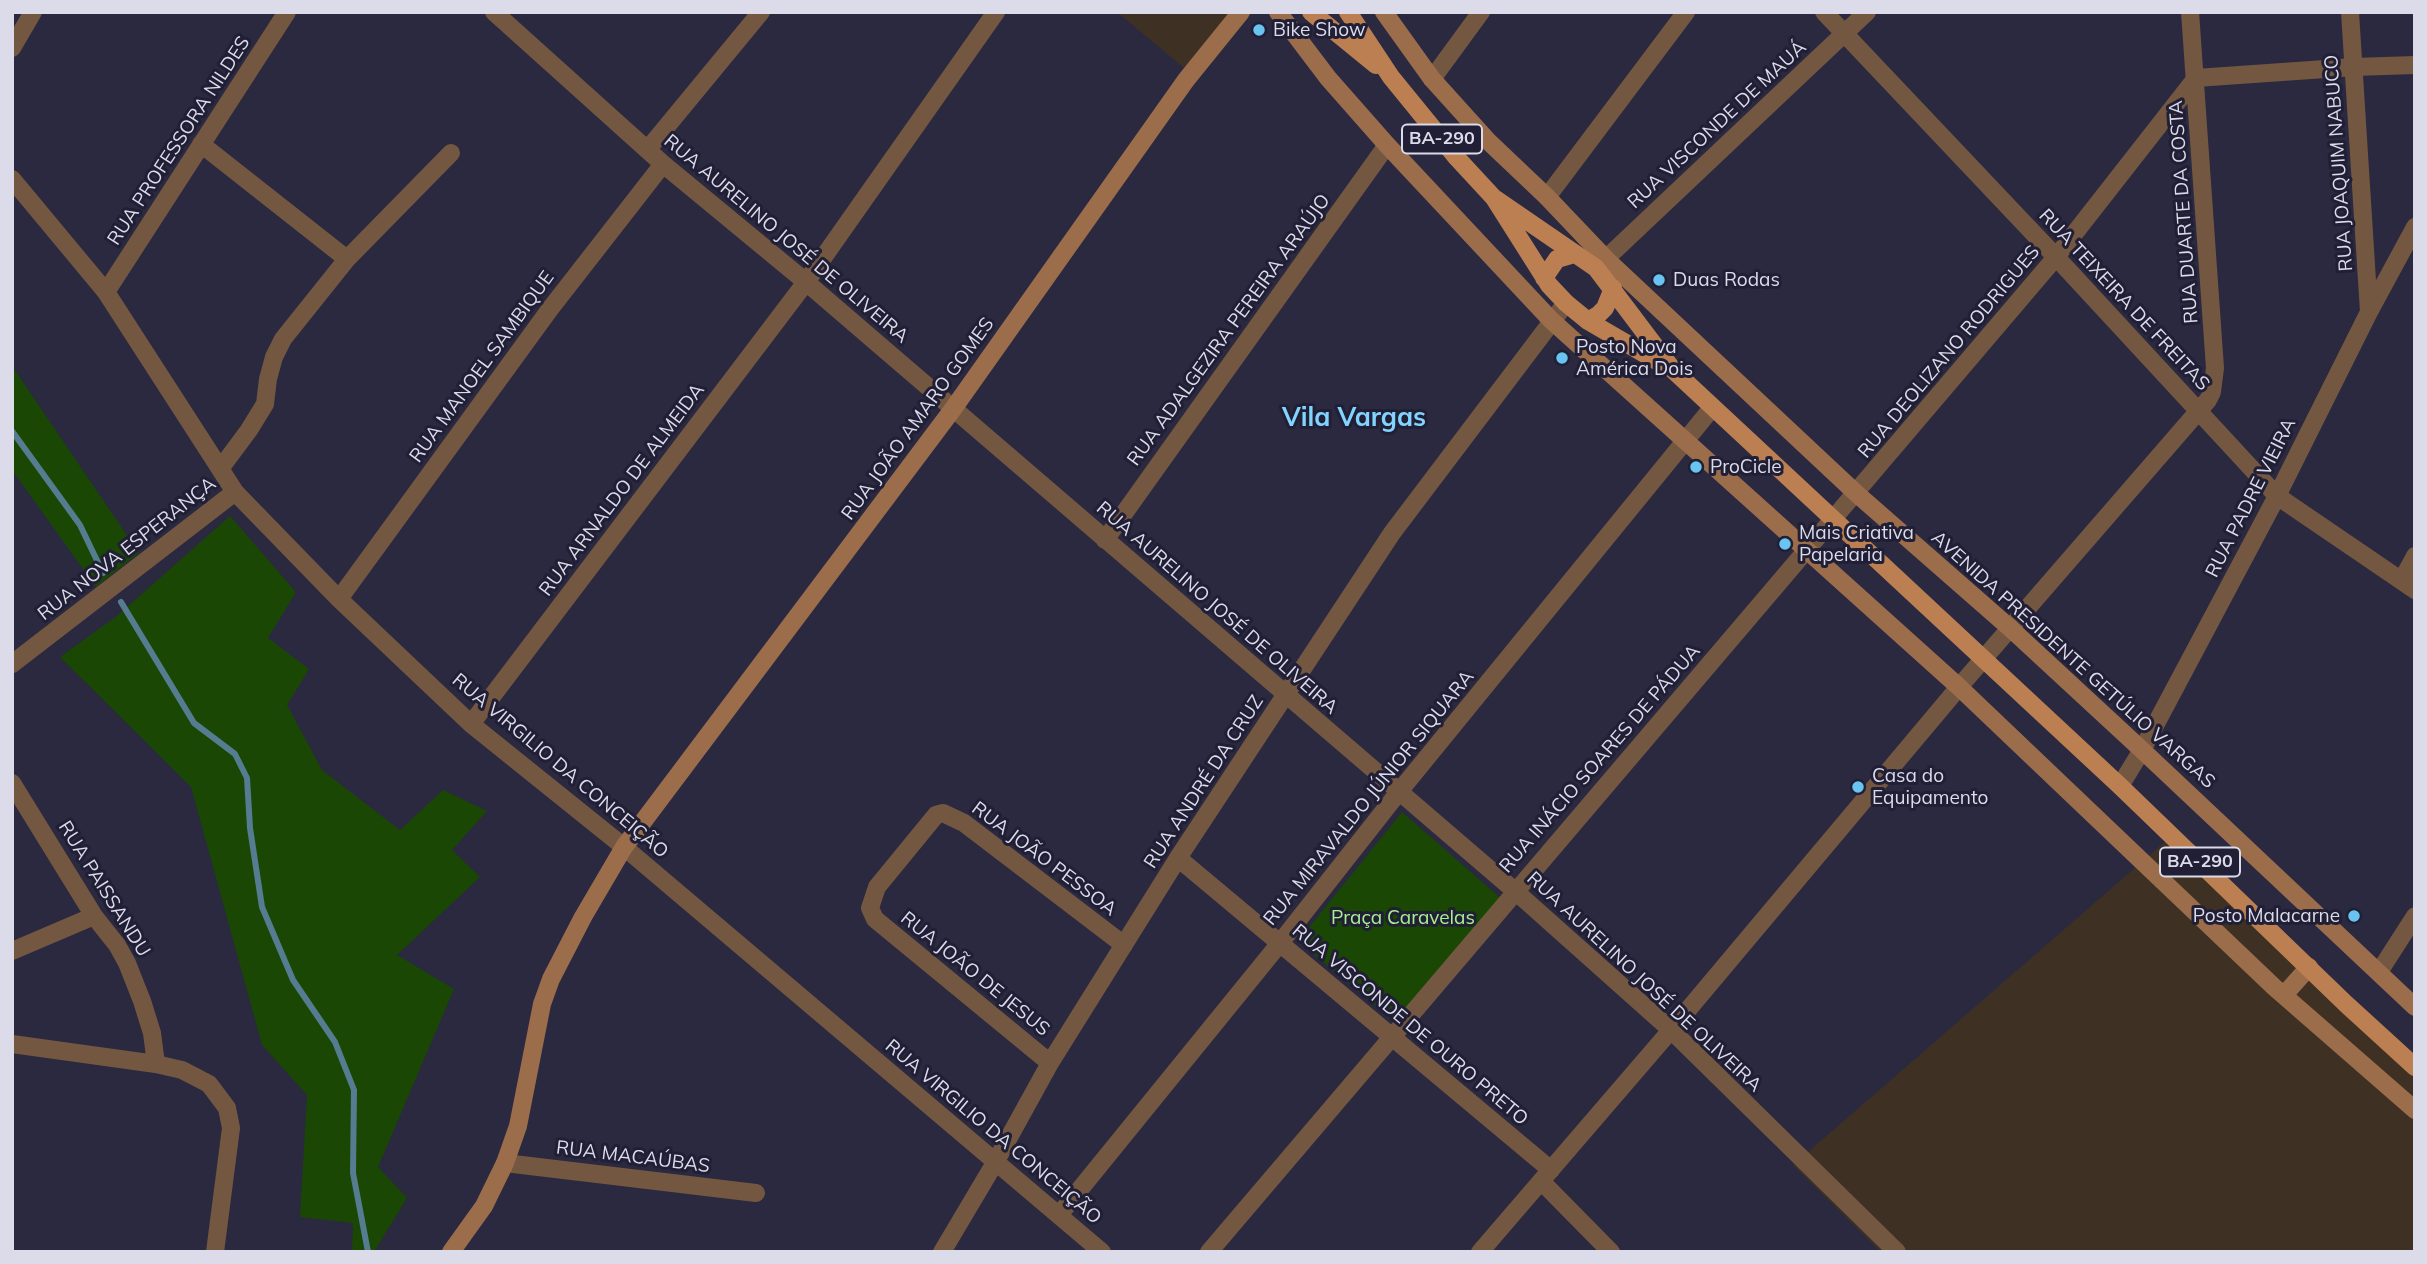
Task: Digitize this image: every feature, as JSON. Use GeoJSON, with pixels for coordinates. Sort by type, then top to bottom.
{"type":"FeatureCollection","features":[{"type":"Feature","properties":{"kind":"main road","name":"AVENIDA PRESIDENTE GETÚLIO VARGAS"},"geometry":{"type":"LineString","coordinates":[[1311,12],[1391,77]]}},
{"type":"Feature","properties":{"kind":"main road","name":"AVENIDA PRESIDENTE GETÚLIO VARGAS"},"geometry":{"type":"LineString","coordinates":[[1348,12],[1391,77],[1457,158],[1494,198],[1544,278],[1566,303],[1588,321],[1673,370]]}},
{"type":"Feature","properties":{"kind":"main road","name":"AVENIDA PRESIDENTE GETÚLIO VARGAS"},"geometry":{"type":"LineString","coordinates":[[1494,198],[1574,254],[1601,263],[1632,318],[1673,370],[2120,786],[2415,1067]]}},
{"type":"Feature","properties":{"kind":"main road"},"geometry":{"type":"LineString","coordinates":[[1544,278],[1557,259],[1574,254]]}},
{"type":"Feature","properties":{"kind":"main road"},"geometry":{"type":"LineString","coordinates":[[1588,321],[1605,308],[1613,288]]}},
{"type":"Feature","properties":{"kind":"street"},"geometry":{"type":"LineString","coordinates":[[12,48],[33,12]]}},
{"type":"Feature","properties":{"kind":"street","name":"RUA PROFESSORA NILDES"},"geometry":{"type":"LineString","coordinates":[[106,292],[287,12]]}},
{"type":"Feature","properties":{"kind":"street","name":"RUA AURELINO JOSÉ DE OLIVEIRA"},"geometry":{"type":"LineString","coordinates":[[495,12],[663,164],[806,282],[1515,891],[1671,1030],[1897,1252]]}},
{"type":"Feature","properties":{"kind":"street"},"geometry":{"type":"LineString","coordinates":[[648,149],[761,12]]}},
{"type":"Feature","properties":{"kind":"street","name":"RUA ARNALDO DE ALMEIDA"},"geometry":{"type":"LineString","coordinates":[[471,724],[806,282],[996,12]]}},
{"type":"Feature","properties":{"kind":"street","name":"RUA JOÃO AMARO GOMES"},"geometry":{"type":"LineString","coordinates":[[451,1252],[484,1206],[505,1163],[518,1126],[542,1004],[551,979],[624,847],[953,409],[1186,80],[1241,12]]}},
{"type":"Feature","properties":{"kind":"street"},"geometry":{"type":"LineString","coordinates":[[1278,12],[1328,78],[1387,145],[1552,320],[1959,687],[2284,995],[2415,1110]]}},
{"type":"Feature","properties":{"kind":"street","name":"AVENIDA PRESIDENTE GETÚLIO VARGAS"},"geometry":{"type":"LineString","coordinates":[[1384,12],[1432,79],[1488,141],[1547,197],[1601,263],[2010,628],[2415,1007]]}},
{"type":"Feature","properties":{"kind":"street"},"geometry":{"type":"LineString","coordinates":[[1432,79],[1481,12]]}},
{"type":"Feature","properties":{"kind":"street"},"geometry":{"type":"LineString","coordinates":[[1547,197],[1686,12]]}},
{"type":"Feature","properties":{"kind":"street","name":"RUA TEIXEIRA DE FREITAS"},"geometry":{"type":"LineString","coordinates":[[1824,12],[2277,496],[2409,585]]}},
{"type":"Feature","properties":{"kind":"street","name":"RUA VISCONDE DE MAUÁ"},"geometry":{"type":"LineString","coordinates":[[1601,263],[1867,12]]}},
{"type":"Feature","properties":{"kind":"street","name":"RUA DUARTE DA COSTA"},"geometry":{"type":"LineString","coordinates":[[1480,1252],[1671,1030],[1959,687],[2200,412],[2212,392],[2215,368],[2190,12]]}},
{"type":"Feature","properties":{"kind":"street","name":"RUA JOAQUIM NABUCO"},"geometry":{"type":"LineString","coordinates":[[2350,12],[2369,312]]}},
{"type":"Feature","properties":{"kind":"street"},"geometry":{"type":"LineString","coordinates":[[2196,78],[2415,65]]}},
{"type":"Feature","properties":{"kind":"street","name":"RUA DEOLIZANO RODRIGUES"},"geometry":{"type":"LineString","coordinates":[[1834,519],[2056,257],[2196,78]]}},
{"type":"Feature","properties":{"kind":"street"},"geometry":{"type":"LineString","coordinates":[[201,144],[347,260]]}},
{"type":"Feature","properties":{"kind":"street","name":"RUA ADALGEZIRA PEREIRA ARAÚJO"},"geometry":{"type":"LineString","coordinates":[[1105,540],[1387,145]]}},
{"type":"Feature","properties":{"kind":"street"},"geometry":{"type":"LineString","coordinates":[[220,469],[250,430],[265,404],[274,357],[283,339],[347,260],[451,153]]}},
{"type":"Feature","properties":{"kind":"street","name":"RUA MANOEL SAMBIQUE"},"geometry":{"type":"LineString","coordinates":[[339,598],[550,309],[663,164]]}},
{"type":"Feature","properties":{"kind":"street","name":"RUA VIRGILIO DA CONCEIÇÃO"},"geometry":{"type":"LineString","coordinates":[[12,179],[106,292],[235,492],[339,598],[471,724],[624,847],[1102,1252]]}},
{"type":"Feature","properties":{"kind":"street","name":"RUA PADRE VIEIRA"},"geometry":{"type":"LineString","coordinates":[[2120,786],[2142,750],[2277,496],[2369,312],[2415,227]]}},
{"type":"Feature","properties":{"kind":"street","name":"RUA ANDRÉ DA CRUZ"},"geometry":{"type":"LineString","coordinates":[[942,1252],[1050,1063],[1178,858],[1392,533],[1566,303]]}},
{"type":"Feature","properties":{"kind":"street","name":"RUA MIRAVALDO JÚNIOR SIQUARA"},"geometry":{"type":"LineString","coordinates":[[1059,1215],[1712,408]]}},
{"type":"Feature","properties":{"kind":"street","name":"RUA NOVA ESPERANÇA"},"geometry":{"type":"LineString","coordinates":[[18,660],[235,492]]}},
{"type":"Feature","properties":{"kind":"street","name":"RUA INÁCIO SOARES DE PÁDUA"},"geometry":{"type":"LineString","coordinates":[[1209,1252],[1834,519]]}},
{"type":"Feature","properties":{"kind":"street"},"geometry":{"type":"LineString","coordinates":[[2409,585],[2415,556]]}},
{"type":"Feature","properties":{"kind":"street"},"geometry":{"type":"LineString","coordinates":[[12,641],[18,660]]}},
{"type":"Feature","properties":{"kind":"street","name":"RUA PAISSANDU"},"geometry":{"type":"LineString","coordinates":[[12,783],[94,916],[117,945],[135,980],[152,1033],[156,1064]]}},
{"type":"Feature","properties":{"kind":"street","name":"RUA JOÃO PESSOA"},"geometry":{"type":"LineString","coordinates":[[936,815],[943,813],[958,819],[1124,946]]}},
{"type":"Feature","properties":{"kind":"street","name":"RUA JOÃO DE JESUS"},"geometry":{"type":"LineString","coordinates":[[936,815],[877,887],[870,908],[874,919],[1050,1063]]}},
{"type":"Feature","properties":{"kind":"street","name":"RUA VISCONDE DE OURO PRETO"},"geometry":{"type":"LineString","coordinates":[[1178,858],[1392,1036],[1546,1176],[1611,1252]]}},
{"type":"Feature","properties":{"kind":"street"},"geometry":{"type":"LineString","coordinates":[[12,951],[94,916]]}},
{"type":"Feature","properties":{"kind":"street"},"geometry":{"type":"LineString","coordinates":[[2379,972],[2415,916]]}},
{"type":"Feature","properties":{"kind":"street"},"geometry":{"type":"LineString","coordinates":[[2284,995],[2309,967]]}},
{"type":"Feature","properties":{"kind":"street"},"geometry":{"type":"LineString","coordinates":[[12,1044],[156,1064],[200,1078],[209,1084],[227,1108],[231,1129],[215,1252]]}},
{"type":"Feature","properties":{"kind":"street","name":"RUA MACAÚBAS"},"geometry":{"type":"LineString","coordinates":[[505,1163],[756,1194]]}},
{"type":"Feature","properties":{"kind":"shaded area"},"geometry":{"type":"Polygon","coordinates":[[[1117,12],[1254,12],[1184,68],[1117,12]]]}},
{"type":"Feature","properties":{"kind":"shaded area"},"geometry":{"type":"Polygon","coordinates":[[[2167,840],[2415,1072],[2415,1252],[1881,1252],[1793,1165],[2167,840]]]}},
{"type":"Feature","properties":{"kind":"green space"},"geometry":{"type":"Polygon","coordinates":[[[12,366],[139,553],[96,587],[12,470],[12,366]]]}},
{"type":"Feature","properties":{"kind":"green space"},"geometry":{"type":"Polygon","coordinates":[[[230,516],[296,592],[268,638],[309,669],[287,705],[322,770],[400,830],[443,790],[487,811],[452,850],[480,877],[397,955],[454,989],[378,1167],[407,1198],[374,1252],[352,1252],[353,1223],[300,1217],[307,1095],[262,1045],[191,787],[60,657],[117,616],[230,516]]]}},
{"type":"Feature","properties":{"kind":"green space","name":"Praça Caravelas"},"geometry":{"type":"Polygon","coordinates":[[[1402,812],[1505,902],[1399,1026],[1298,941],[1402,812]]]}},
{"type":"Feature","properties":{"kind":"waterway"},"geometry":{"type":"LineString","coordinates":[[12,431],[80,525],[103,573]]}},
{"type":"Feature","properties":{"kind":"waterway"},"geometry":{"type":"LineString","coordinates":[[121,602],[194,723],[235,754],[247,778],[250,828],[262,907],[293,980],[335,1042],[354,1090],[353,1173],[368,1252]]}},
{"type":"Feature","properties":{"kind":"place","name":"Bike Show"},"geometry":{"type":"Point","coordinates":[1259,30]}},
{"type":"Feature","properties":{"kind":"place","name":"Duas Rodas"},"geometry":{"type":"Point","coordinates":[1659,280]}},
{"type":"Feature","properties":{"kind":"place","name":"Posto Nova América Dois"},"geometry":{"type":"Point","coordinates":[1562,358]}},
{"type":"Feature","properties":{"kind":"place","name":"ProCicle"},"geometry":{"type":"Point","coordinates":[1696,467]}},
{"type":"Feature","properties":{"kind":"place","name":"Mais Criativa Papelaria"},"geometry":{"type":"Point","coordinates":[1785,544]}},
{"type":"Feature","properties":{"kind":"place","name":"Casa do Equipamento"},"geometry":{"type":"Point","coordinates":[1858,787]}},
{"type":"Feature","properties":{"kind":"place","name":"Posto Malacarne"},"geometry":{"type":"Point","coordinates":[2354,916]}},
{"type":"Feature","properties":{"kind":"district","name":"Vila Vargas"},"geometry":{"type":"Point","coordinates":[1354,418]}}]}
